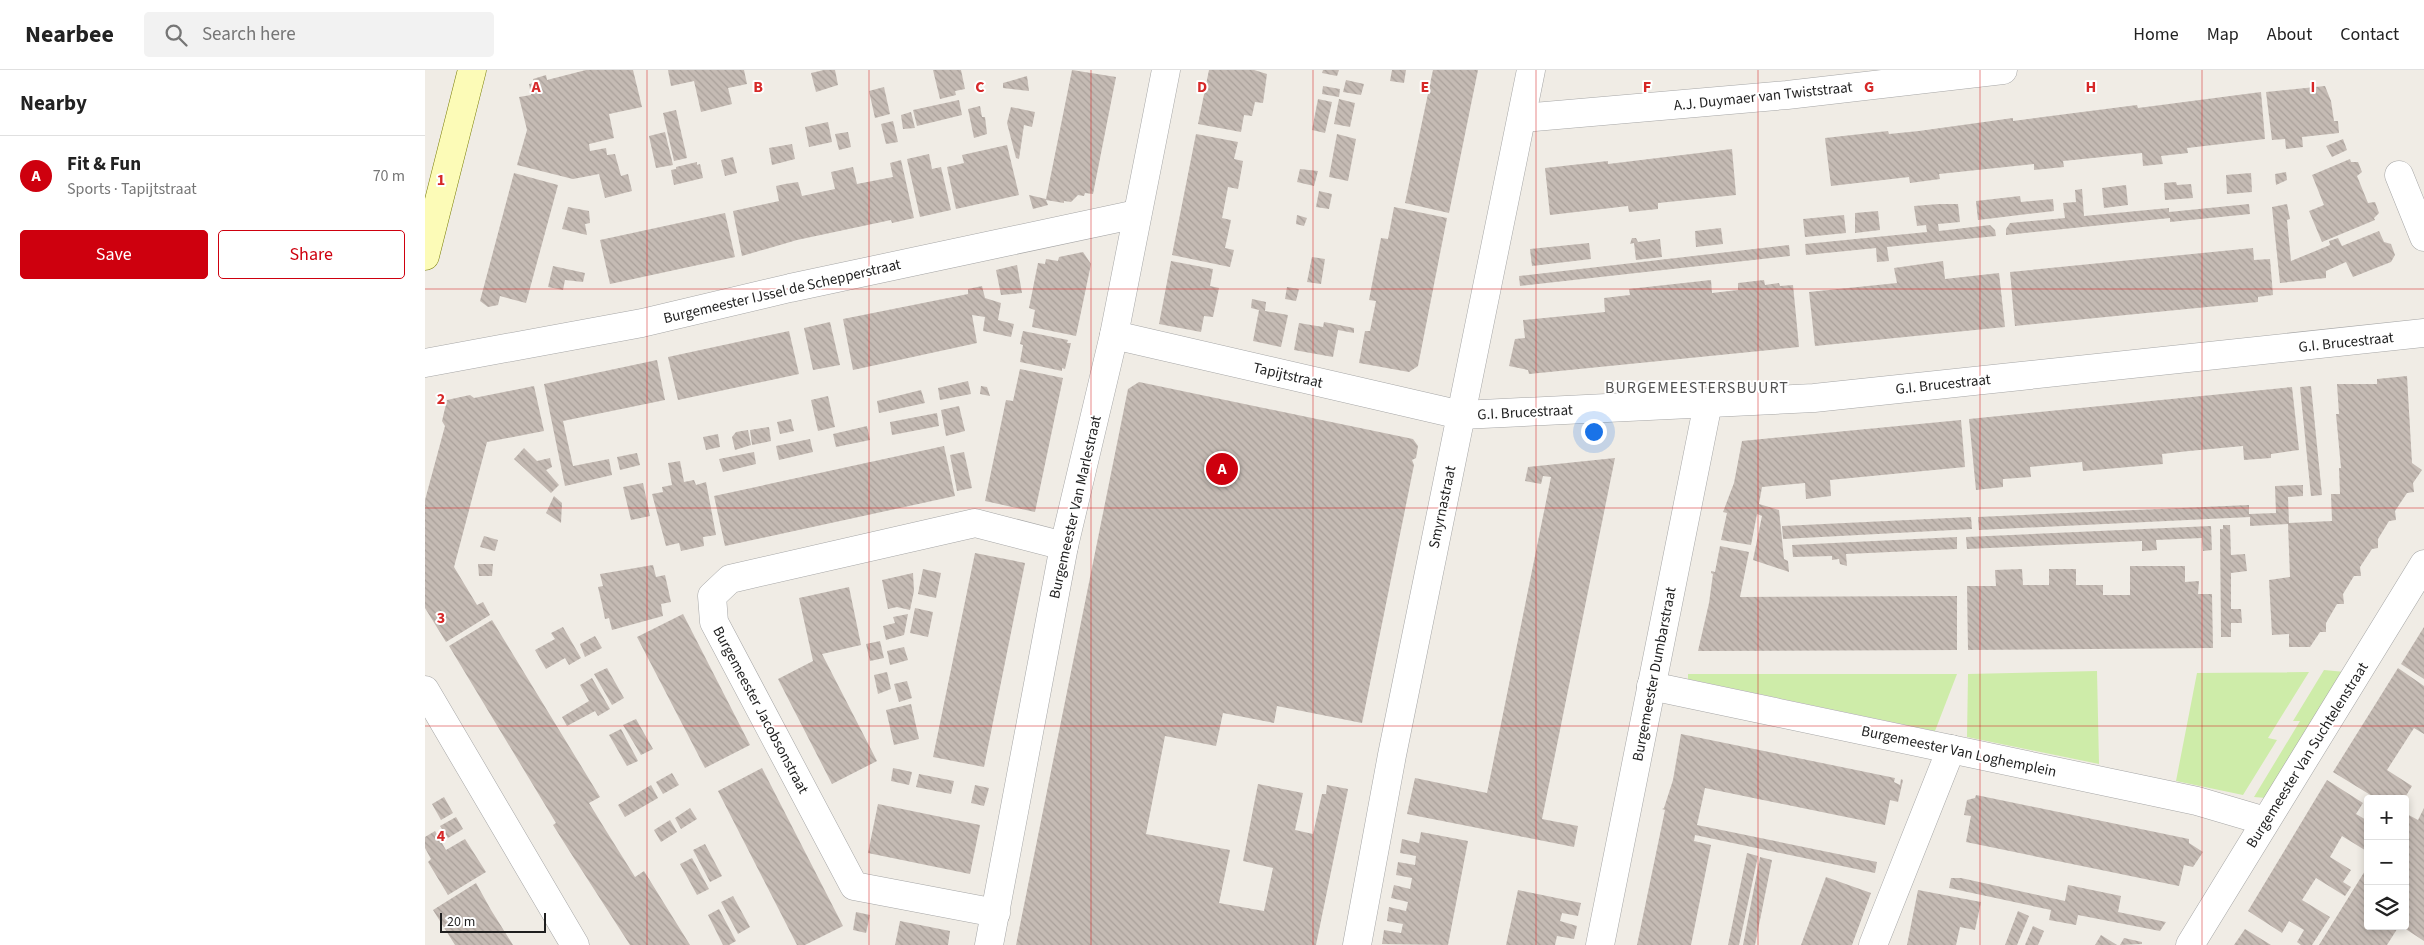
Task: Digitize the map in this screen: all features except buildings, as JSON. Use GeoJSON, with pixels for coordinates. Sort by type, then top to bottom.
{"type":"FeatureCollection","features":[{"type":"Feature","properties":{"kind":"street"},"geometry":{"type":"LineString","coordinates":[[425,256],[472,70]]}},
{"type":"Feature","properties":{"kind":"street","name":"Burgemeester Van Marlestraat"},"geometry":{"type":"LineString","coordinates":[[989,945],[1063,546],[1114,335],[1166,70]]}},
{"type":"Feature","properties":{"kind":"street","name":"Smyrnastraat"},"geometry":{"type":"LineString","coordinates":[[1357,945],[1392,755],[1531,70]]}},
{"type":"Feature","properties":{"kind":"street","name":"A.J. Duymaer van Twiststraat"},"geometry":{"type":"LineString","coordinates":[[1522,118],[1787,95],[2003,70]]}},
{"type":"Feature","properties":{"kind":"street"},"geometry":{"type":"LineString","coordinates":[[2399,175],[2424,236]]}},
{"type":"Feature","properties":{"kind":"street","name":"Burgemeester IJssel de Schepperstraat"},"geometry":{"type":"LineString","coordinates":[[425,363],[642,323],[790,288],[1137,214]]}},
{"type":"Feature","properties":{"kind":"street","name":"G.I. Brucestraat"},"geometry":{"type":"LineString","coordinates":[[1461,415],[1813,398],[2424,334]]}},
{"type":"Feature","properties":{"kind":"street","name":"Tapijtstraat"},"geometry":{"type":"LineString","coordinates":[[1114,335],[1461,415]]}},
{"type":"Feature","properties":{"kind":"street","name":"Burgemeester Dumbarstraat"},"geometry":{"type":"LineString","coordinates":[[1600,945],[1708,403]]}},
{"type":"Feature","properties":{"kind":"street","name":"Burgemeester Jacobsonstraat"},"geometry":{"type":"LineString","coordinates":[[996,913],[854,886],[714,622],[712,596],[730,580],[975,523],[1063,546]]}},
{"type":"Feature","properties":{"kind":"street","name":"Burgemeester Van Suchtelenstraat"},"geometry":{"type":"LineString","coordinates":[[2190,945],[2424,564]]}},
{"type":"Feature","properties":{"kind":"street","name":"Burgemeester Van Loghemplein"},"geometry":{"type":"LineString","coordinates":[[1651,686],[2197,801],[2265,821]]}},
{"type":"Feature","properties":{"kind":"street"},"geometry":{"type":"LineString","coordinates":[[425,690],[575,945]]}},
{"type":"Feature","properties":{"kind":"street"},"geometry":{"type":"LineString","coordinates":[[1873,945],[1951,749]]}},
{"type":"Feature","properties":{"kind":"green space"},"geometry":{"type":"Polygon","coordinates":[[[2324,670],[2345,672],[2266,798],[2254,797],[2300,721],[2293,721],[2324,670]]]}},
{"type":"Feature","properties":{"kind":"green space"},"geometry":{"type":"Polygon","coordinates":[[[2097,671],[2099,764],[1967,737],[1968,674],[2097,671]]]}},
{"type":"Feature","properties":{"kind":"green space"},"geometry":{"type":"Polygon","coordinates":[[[2309,672],[2268,738],[2277,740],[2243,795],[2176,781],[2197,673],[2309,672]]]}},
{"type":"Feature","properties":{"kind":"green space"},"geometry":{"type":"Polygon","coordinates":[[[1688,674],[1957,674],[1935,731],[1688,679],[1688,674]]]}},
{"type":"Feature","properties":{"kind":"place","name":"Fit & Fun"},"geometry":{"type":"Point","coordinates":[1222,469]}},
{"type":"Feature","properties":{"kind":"district","name":"BURGEMEESTERSBUURT"},"geometry":{"type":"Point","coordinates":[1697,387]}}]}
